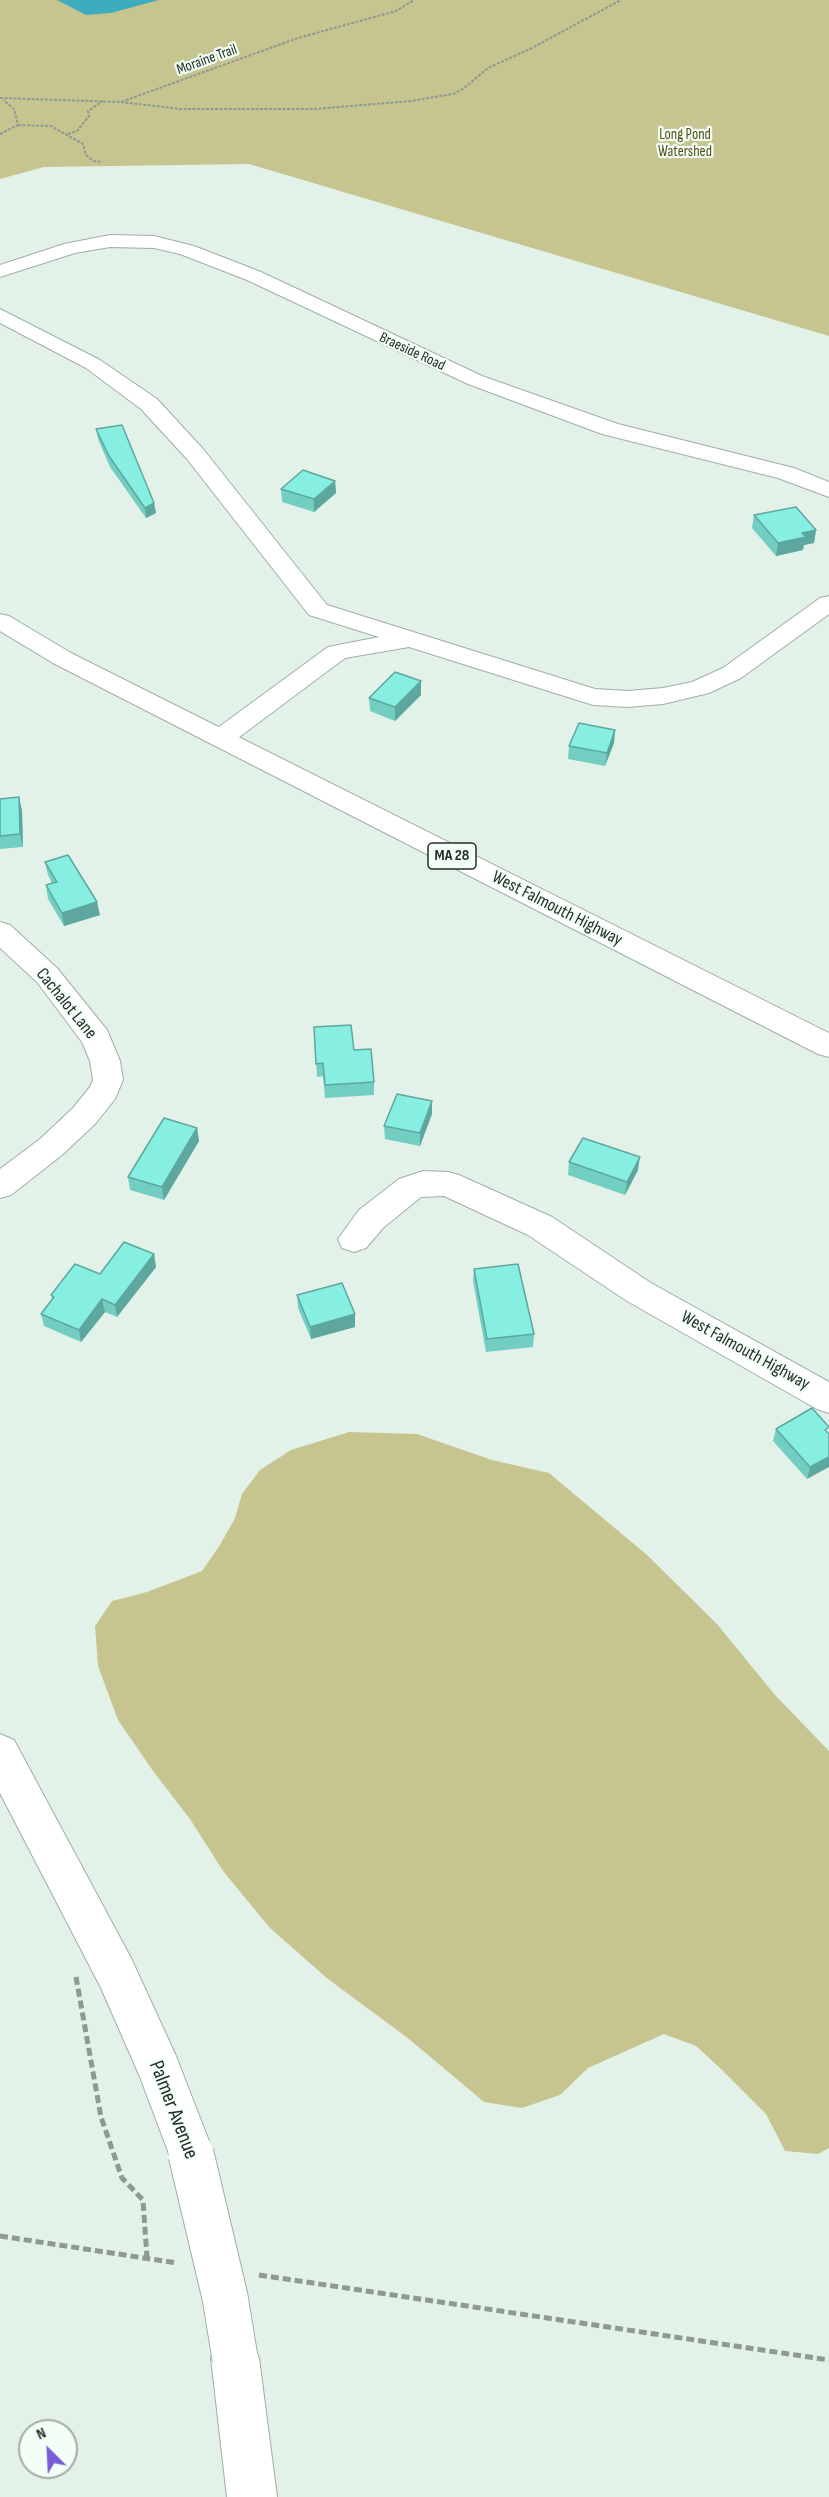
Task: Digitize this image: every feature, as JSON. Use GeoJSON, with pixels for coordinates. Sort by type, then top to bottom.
{"type":"FeatureCollection","features":[{"type":"Feature","properties":{"kind":"main road","name":"Braeside Road"},"geometry":{"type":"LineString","coordinates":[[0,271],[72,248],[110,241],[154,242],[187,250],[254,276],[475,380],[610,429],[786,473],[829,490]]}},
{"type":"Feature","properties":{"kind":"main road"},"geometry":{"type":"LineString","coordinates":[[0,315],[93,364],[150,404],[195,454],[318,610],[337,652]]}},
{"type":"Feature","properties":{"kind":"main road"},"geometry":{"type":"LineString","coordinates":[[318,610],[593,697],[628,699],[663,696],[700,688],[732,673],[829,603]]}},
{"type":"Feature","properties":{"kind":"main road","name":"MA 28"},"geometry":{"type":"LineString","coordinates":[[0,621],[62,658]]}},
{"type":"Feature","properties":{"kind":"main road","name":"MA 28"},"geometry":{"type":"LineString","coordinates":[[0,631],[62,658],[221,738]]}},
{"type":"Feature","properties":{"kind":"main road"},"geometry":{"type":"LineString","coordinates":[[221,738],[337,652],[409,639]]}},
{"type":"Feature","properties":{"kind":"main road","name":"West Falmouth Highway"},"geometry":{"type":"LineString","coordinates":[[221,738],[829,1046]]}},
{"type":"Feature","properties":{"kind":"main road","name":"Cachalot Lane"},"geometry":{"type":"LineString","coordinates":[[0,932],[47,975],[96,1038],[105,1061],[108,1080],[104,1091],[84,1116],[51,1147],[0,1186]]}},
{"type":"Feature","properties":{"kind":"main road","name":"West Falmouth Highway"},"geometry":{"type":"LineString","coordinates":[[354,1239],[371,1219],[410,1188],[423,1183],[448,1184],[540,1226],[639,1292],[829,1399]]}},
{"type":"Feature","properties":{"kind":"main road","name":"Palmer Avenue"},"geometry":{"type":"LineString","coordinates":[[0,1754],[116,1973],[160,2072],[191,2154],[225,2297],[252,2497]]}},
{"type":"Feature","properties":{"kind":"path","name":"Moraine Trail"},"geometry":{"type":"LineString","coordinates":[[0,98],[121,102],[298,38],[396,11],[414,0]]}},
{"type":"Feature","properties":{"kind":"path"},"geometry":{"type":"LineString","coordinates":[[121,102],[180,109],[315,109],[411,101],[453,93],[464,89],[488,68],[532,48],[621,0]]}},
{"type":"Feature","properties":{"kind":"path"},"geometry":{"type":"LineString","coordinates":[[0,98],[14,109],[18,125]]}},
{"type":"Feature","properties":{"kind":"path"},"geometry":{"type":"LineString","coordinates":[[68,134],[77,131],[89,116],[88,111],[93,105],[105,100]]}},
{"type":"Feature","properties":{"kind":"path"},"geometry":{"type":"LineString","coordinates":[[0,134],[18,125],[51,126],[83,144],[86,155],[94,161],[102,162]]}},
{"type":"Feature","properties":{"kind":"path"},"geometry":{"type":"LineString","coordinates":[[75,1974],[101,2117],[122,2178],[143,2200],[147,2258]]}},
{"type":"Feature","properties":{"kind":"path"},"geometry":{"type":"LineString","coordinates":[[0,2236],[182,2263]]}},
{"type":"Feature","properties":{"kind":"path"},"geometry":{"type":"LineString","coordinates":[[253,2274],[829,2360]]}},
{"type":"Feature","properties":{"kind":"green space","name":"Long Pond Watershed"},"geometry":{"type":"Polygon","coordinates":[[[0,0],[829,0],[829,336],[249,164],[44,167],[0,179],[0,0]]]}},
{"type":"Feature","properties":{"kind":"green space"},"geometry":{"type":"Polygon","coordinates":[[[349,1432],[417,1434],[492,1460],[549,1473],[647,1555],[717,1624],[775,1695],[829,1751],[829,2148],[818,2154],[785,2151],[766,2114],[720,2068],[696,2046],[664,2034],[588,2068],[560,2095],[522,2108],[484,2102],[409,2039],[328,1979],[270,1928],[223,1871],[190,1819],[118,1720],[98,1666],[95,1626],[112,1601],[147,1592],[202,1571],[235,1518],[242,1494],[260,1470],[291,1450],[349,1432]]]}},
{"type":"Feature","properties":{"kind":"water"},"geometry":{"type":"Polygon","coordinates":[[[57,0],[159,0],[111,13],[86,15],[57,0]]]}},
{"type":"Feature","properties":{"kind":"building"},"geometry":{"type":"Polygon","coordinates":[[[122,425],[154,503],[145,508],[109,456],[96,429],[122,425]]]}},
{"type":"Feature","properties":{"kind":"building"},"geometry":{"type":"Polygon","coordinates":[[[303,470],[335,481],[314,499],[281,489],[303,470]]]}},
{"type":"Feature","properties":{"kind":"building"},"geometry":{"type":"Polygon","coordinates":[[[796,507],[816,530],[802,533],[806,537],[778,543],[754,515],[796,507]]]}},
{"type":"Feature","properties":{"kind":"building"},"geometry":{"type":"Polygon","coordinates":[[[395,672],[421,681],[395,707],[369,698],[395,672]]]}},
{"type":"Feature","properties":{"kind":"building"},"geometry":{"type":"Polygon","coordinates":[[[579,723],[615,730],[607,753],[569,746],[579,723]]]}},
{"type":"Feature","properties":{"kind":"building"},"geometry":{"type":"Polygon","coordinates":[[[19,797],[20,834],[0,836],[0,799],[19,797]]]}},
{"type":"Feature","properties":{"kind":"building"},"geometry":{"type":"Polygon","coordinates":[[[68,855],[97,902],[62,913],[46,885],[57,882],[45,862],[68,855]]]}},
{"type":"Feature","properties":{"kind":"building"},"geometry":{"type":"Polygon","coordinates":[[[351,1025],[354,1050],[371,1049],[374,1082],[325,1085],[323,1063],[316,1064],[314,1027],[351,1025]]]}},
{"type":"Feature","properties":{"kind":"building"},"geometry":{"type":"Polygon","coordinates":[[[397,1094],[432,1101],[420,1133],[384,1126],[397,1094]]]}},
{"type":"Feature","properties":{"kind":"building"},"geometry":{"type":"Polygon","coordinates":[[[164,1118],[197,1128],[162,1187],[128,1177],[164,1118]]]}},
{"type":"Feature","properties":{"kind":"building"},"geometry":{"type":"Polygon","coordinates":[[[583,1138],[640,1157],[627,1182],[569,1162],[583,1138]]]}},
{"type":"Feature","properties":{"kind":"building"},"geometry":{"type":"Polygon","coordinates":[[[124,1242],[154,1254],[115,1305],[102,1299],[79,1330],[41,1314],[54,1297],[51,1295],[75,1264],[100,1274],[124,1242]]]}},
{"type":"Feature","properties":{"kind":"building"},"geometry":{"type":"Polygon","coordinates":[[[518,1264],[534,1334],[487,1339],[474,1269],[518,1264]]]}},
{"type":"Feature","properties":{"kind":"building"},"geometry":{"type":"Polygon","coordinates":[[[342,1283],[355,1314],[310,1327],[297,1295],[342,1283]]]}},
{"type":"Feature","properties":{"kind":"building"},"geometry":{"type":"Polygon","coordinates":[[[812,1408],[829,1427],[825,1430],[829,1434],[829,1457],[810,1467],[776,1429],[812,1408]]]}}]}
